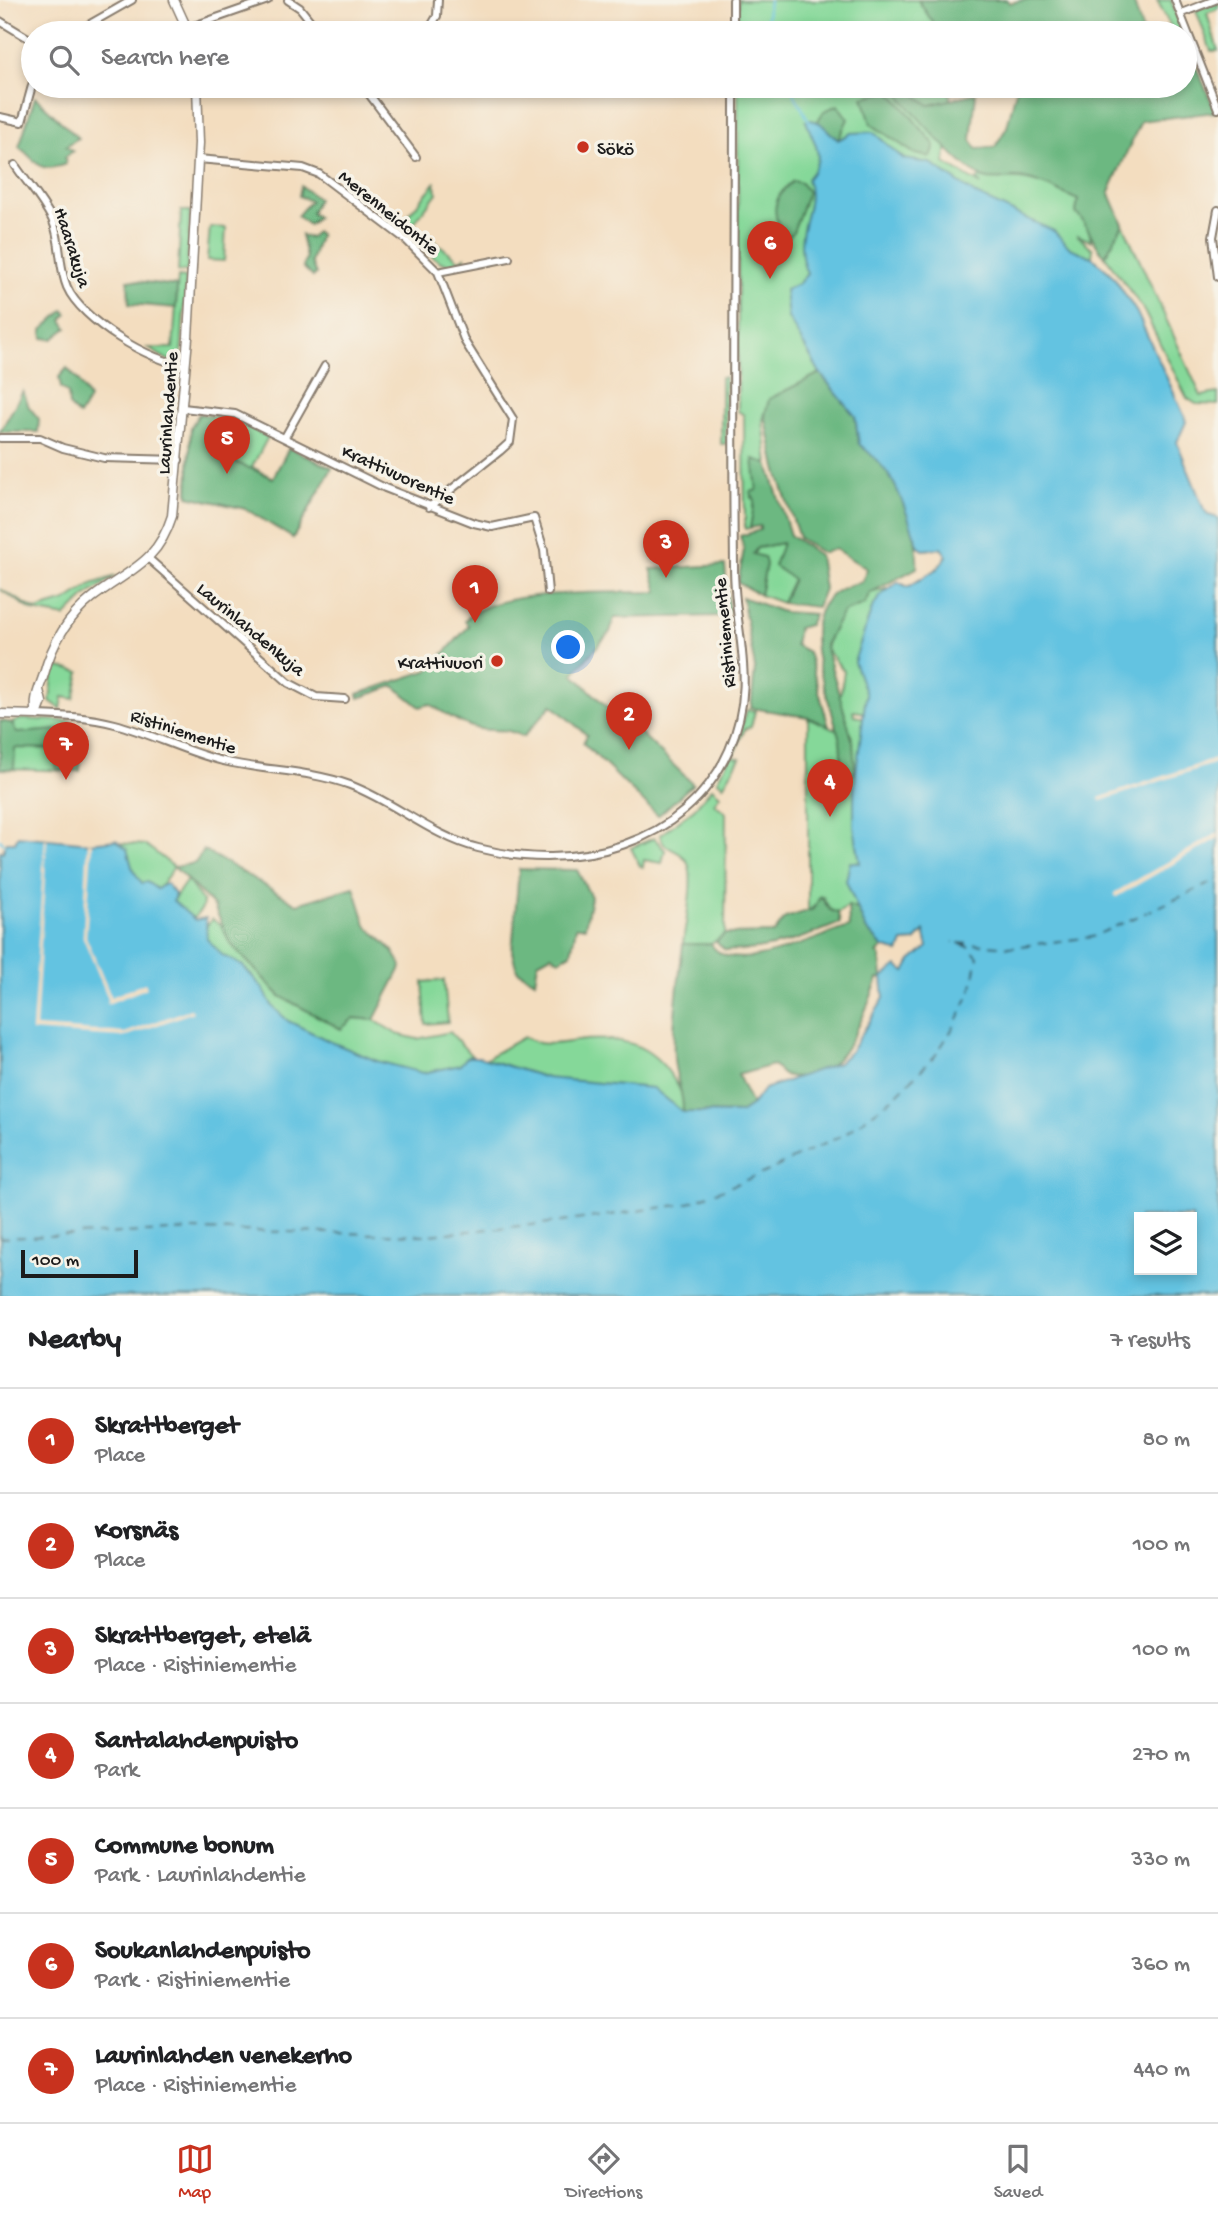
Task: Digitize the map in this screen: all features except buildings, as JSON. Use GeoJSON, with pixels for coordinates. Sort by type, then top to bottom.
{"type":"FeatureCollection","features":[{"type":"Feature","properties":{"kind":"street"},"geometry":{"type":"LineString","coordinates":[[95,21],[132,0]]}},
{"type":"Feature","properties":{"kind":"street"},"geometry":{"type":"LineString","coordinates":[[174,0],[184,21]]}},
{"type":"Feature","properties":{"kind":"street"},"geometry":{"type":"LineString","coordinates":[[214,21],[268,0]]}},
{"type":"Feature","properties":{"kind":"street"},"geometry":{"type":"LineString","coordinates":[[288,0],[300,8],[310,21]]}},
{"type":"Feature","properties":{"kind":"street"},"geometry":{"type":"LineString","coordinates":[[434,21],[438,0]]}},
{"type":"Feature","properties":{"kind":"street"},"geometry":{"type":"LineString","coordinates":[[733,0],[733,21]]}},
{"type":"Feature","properties":{"kind":"street"},"geometry":{"type":"LineString","coordinates":[[1175,0],[1185,21]]}},
{"type":"Feature","properties":{"kind":"street"},"geometry":{"type":"LineString","coordinates":[[1182,13],[1215,0]]}},
{"type":"Feature","properties":{"kind":"street"},"geometry":{"type":"LineString","coordinates":[[0,21],[21,34]]}},
{"type":"Feature","properties":{"kind":"street"},"geometry":{"type":"LineString","coordinates":[[1197,53],[1218,109]]}},
{"type":"Feature","properties":{"kind":"street"},"geometry":{"type":"LineString","coordinates":[[0,117],[22,122],[29,98]]}},
{"type":"Feature","properties":{"kind":"street","name":"Laurinlahdentie"},"geometry":{"type":"LineString","coordinates":[[37,715],[43,702],[40,690],[52,648],[67,623],[90,600],[149,559],[162,541],[172,516],[186,365],[198,159],[197,98]]}},
{"type":"Feature","properties":{"kind":"street"},"geometry":{"type":"LineString","coordinates":[[373,98],[416,157]]}},
{"type":"Feature","properties":{"kind":"street","name":"Ristiniementie"},"geometry":{"type":"LineString","coordinates":[[37,715],[114,723],[218,760],[325,777],[368,793],[450,839],[495,852],[544,858],[601,853],[638,840],[678,817],[702,792],[722,765],[740,719],[746,671],[734,572],[734,98]]}},
{"type":"Feature","properties":{"kind":"street","name":"Merenneidontie"},"geometry":{"type":"LineString","coordinates":[[198,159],[303,168],[319,174],[399,234],[438,272],[465,342],[504,401],[513,419],[513,428],[510,442],[429,507]]}},
{"type":"Feature","properties":{"kind":"street","name":"Haarakuja"},"geometry":{"type":"LineString","coordinates":[[15,165],[52,219],[58,236],[67,288],[84,312],[162,361],[186,365]]}},
{"type":"Feature","properties":{"kind":"street"},"geometry":{"type":"LineString","coordinates":[[1218,210],[1213,237],[1218,277]]}},
{"type":"Feature","properties":{"kind":"street"},"geometry":{"type":"LineString","coordinates":[[438,272],[509,258]]}},
{"type":"Feature","properties":{"kind":"street"},"geometry":{"type":"LineString","coordinates":[[285,437],[324,366]]}},
{"type":"Feature","properties":{"kind":"street","name":"Krattivuorentie"},"geometry":{"type":"LineString","coordinates":[[183,408],[234,414],[429,507],[492,527],[534,518],[544,550],[548,592]]}},
{"type":"Feature","properties":{"kind":"street"},"geometry":{"type":"LineString","coordinates":[[0,438],[40,438],[63,448],[104,458],[179,460]]}},
{"type":"Feature","properties":{"kind":"street","name":"Laurinlahdenkuja"},"geometry":{"type":"LineString","coordinates":[[149,559],[289,684],[316,697],[345,699]]}},
{"type":"Feature","properties":{"kind":"street"},"geometry":{"type":"LineString","coordinates":[[0,714],[37,715]]}},
{"type":"Feature","properties":{"kind":"green space"},"geometry":{"type":"Polygon","coordinates":[[[738,0],[918,0],[932,21],[738,21],[738,0]]]}},
{"type":"Feature","properties":{"kind":"green space"},"geometry":{"type":"Polygon","coordinates":[[[918,0],[1008,0],[1010,3],[1024,0],[1133,0],[1140,21],[932,21],[918,0]]]}},
{"type":"Feature","properties":{"kind":"green space"},"geometry":{"type":"Polygon","coordinates":[[[1157,0],[1171,0],[1179,21],[1168,21],[1157,0]]]}},
{"type":"Feature","properties":{"kind":"green space"},"geometry":{"type":"Polygon","coordinates":[[[1218,2],[1218,9],[1207,13],[1218,51],[1211,51],[1196,10],[1218,2]]]}},
{"type":"Feature","properties":{"kind":"green space"},"geometry":{"type":"Polygon","coordinates":[[[1197,69],[1216,112],[1141,121],[1109,192],[1123,224],[1105,256],[1076,213],[1078,200],[1032,181],[1016,178],[988,179],[975,173],[936,137],[902,98],[920,98],[929,105],[956,98],[975,98],[971,140],[977,149],[995,147],[1007,127],[1014,98],[1197,98],[1197,69]]]}},
{"type":"Feature","properties":{"kind":"green space"},"geometry":{"type":"Polygon","coordinates":[[[35,98],[78,138],[66,146],[73,151],[65,157],[66,164],[57,167],[40,165],[19,147],[35,98]]]}},
{"type":"Feature","properties":{"kind":"green space"},"geometry":{"type":"Polygon","coordinates":[[[738,98],[950,98],[945,163],[981,185],[977,180],[980,177],[1027,180],[1078,200],[1076,213],[1088,224],[1091,241],[1077,235],[1093,249],[1092,257],[1113,276],[1137,313],[1010,415],[881,715],[853,711],[854,716],[877,720],[927,943],[924,932],[915,941],[903,942],[899,952],[883,947],[849,906],[838,913],[830,910],[823,897],[808,912],[808,717],[850,735],[837,695],[841,692],[844,671],[826,649],[832,628],[843,612],[864,604],[870,593],[893,587],[898,582],[908,587],[938,568],[947,555],[941,548],[923,550],[918,545],[893,478],[766,410],[763,420],[768,464],[754,459],[757,491],[751,497],[755,500],[750,528],[745,529],[744,415],[738,411],[738,98]]]}},
{"type":"Feature","properties":{"kind":"green space"},"geometry":{"type":"Polygon","coordinates":[[[863,98],[896,98],[935,145],[931,157],[915,154],[871,124],[863,98]]]}},
{"type":"Feature","properties":{"kind":"green space"},"geometry":{"type":"Polygon","coordinates":[[[838,105],[848,119],[838,140],[817,122],[824,111],[838,105]]]}},
{"type":"Feature","properties":{"kind":"green space"},"geometry":{"type":"Polygon","coordinates":[[[793,181],[801,183],[808,192],[793,232],[787,239],[781,231],[775,208],[780,194],[793,181]]]}},
{"type":"Feature","properties":{"kind":"green space"},"geometry":{"type":"Polygon","coordinates":[[[435,183],[437,193],[410,228],[404,223],[397,224],[363,199],[363,195],[378,200],[404,220],[435,183]]]}},
{"type":"Feature","properties":{"kind":"green space"},"geometry":{"type":"Polygon","coordinates":[[[301,186],[318,199],[311,213],[317,217],[309,225],[297,216],[310,201],[299,196],[301,186]]]}},
{"type":"Feature","properties":{"kind":"green space"},"geometry":{"type":"Polygon","coordinates":[[[181,211],[190,211],[187,271],[178,272],[181,211]]]}},
{"type":"Feature","properties":{"kind":"green space"},"geometry":{"type":"Polygon","coordinates":[[[1123,224],[1201,396],[1218,393],[1218,405],[1196,404],[1187,398],[1143,309],[1105,256],[1123,224]]]}},
{"type":"Feature","properties":{"kind":"green space"},"geometry":{"type":"Polygon","coordinates":[[[210,227],[226,228],[224,261],[207,260],[210,227]]]}},
{"type":"Feature","properties":{"kind":"green space"},"geometry":{"type":"Polygon","coordinates":[[[417,227],[460,261],[465,257],[465,262],[450,265],[437,260],[413,239],[417,227]]]}},
{"type":"Feature","properties":{"kind":"green space"},"geometry":{"type":"Polygon","coordinates":[[[316,232],[320,234],[311,262],[316,274],[313,277],[303,267],[306,258],[301,235],[310,238],[316,232]]]}},
{"type":"Feature","properties":{"kind":"green space"},"geometry":{"type":"Polygon","coordinates":[[[178,277],[186,278],[181,358],[178,361],[168,360],[148,348],[173,348],[178,277]]]}},
{"type":"Feature","properties":{"kind":"green space"},"geometry":{"type":"Polygon","coordinates":[[[128,280],[177,286],[176,308],[129,304],[128,280]]]}},
{"type":"Feature","properties":{"kind":"green space"},"geometry":{"type":"Polygon","coordinates":[[[64,310],[67,314],[62,320],[67,328],[53,339],[43,338],[42,330],[64,310]]]}},
{"type":"Feature","properties":{"kind":"green space"},"geometry":{"type":"Polygon","coordinates":[[[67,368],[89,399],[79,416],[69,406],[68,393],[61,388],[59,377],[67,368]]]}},
{"type":"Feature","properties":{"kind":"green space"},"geometry":{"type":"Polygon","coordinates":[[[820,373],[855,416],[859,444],[882,462],[898,487],[913,528],[917,555],[917,568],[870,593],[864,604],[843,612],[825,645],[853,742],[855,770],[850,781],[844,779],[840,741],[820,672],[816,626],[822,606],[837,591],[862,582],[867,569],[835,549],[822,553],[799,538],[776,468],[765,415],[769,399],[820,373]]]}},
{"type":"Feature","properties":{"kind":"green space"},"geometry":{"type":"Polygon","coordinates":[[[721,377],[725,377],[726,444],[721,444],[721,377]]]}},
{"type":"Feature","properties":{"kind":"green space"},"geometry":{"type":"Polygon","coordinates":[[[23,391],[29,407],[39,419],[38,432],[0,432],[23,391]]]}},
{"type":"Feature","properties":{"kind":"green space"},"geometry":{"type":"Polygon","coordinates":[[[199,414],[241,423],[268,437],[252,467],[273,478],[289,448],[332,468],[293,538],[246,509],[188,496],[191,427],[199,414]]]}},
{"type":"Feature","properties":{"kind":"green space"},"geometry":{"type":"Polygon","coordinates":[[[199,414],[222,417],[223,457],[273,478],[289,448],[332,468],[293,538],[246,509],[188,496],[191,427],[199,414]]]}},
{"type":"Feature","properties":{"kind":"green space"},"geometry":{"type":"Polygon","coordinates":[[[753,459],[768,464],[790,535],[819,555],[824,589],[817,607],[782,603],[793,579],[774,566],[782,543],[757,548],[753,554],[764,557],[766,564],[760,595],[738,583],[744,549],[740,536],[760,530],[760,526],[750,528],[755,500],[750,492],[757,490],[753,459]]]}},
{"type":"Feature","properties":{"kind":"green space"},"geometry":{"type":"Polygon","coordinates":[[[782,543],[794,578],[782,603],[760,595],[766,564],[753,555],[757,548],[782,543]]]}},
{"type":"Feature","properties":{"kind":"green space"},"geometry":{"type":"Polygon","coordinates":[[[725,565],[729,612],[725,616],[614,618],[610,632],[573,674],[615,715],[621,714],[693,784],[658,816],[583,743],[587,735],[552,705],[523,737],[507,731],[473,727],[429,704],[420,707],[394,686],[359,698],[358,694],[429,670],[469,626],[465,621],[478,610],[499,602],[554,594],[658,592],[651,569],[725,565]]]}},
{"type":"Feature","properties":{"kind":"green space"},"geometry":{"type":"Polygon","coordinates":[[[116,576],[86,596],[65,617],[33,611],[0,589],[36,610],[66,601],[92,584],[116,576]]]}},
{"type":"Feature","properties":{"kind":"green space"},"geometry":{"type":"Polygon","coordinates":[[[742,597],[783,612],[814,614],[809,625],[798,628],[795,645],[808,652],[829,727],[808,717],[751,708],[755,668],[742,597]]]}},
{"type":"Feature","properties":{"kind":"green space"},"geometry":{"type":"Polygon","coordinates":[[[54,666],[80,672],[74,699],[63,697],[61,709],[50,701],[54,666]]]}},
{"type":"Feature","properties":{"kind":"green space"},"geometry":{"type":"Polygon","coordinates":[[[747,710],[755,711],[751,727],[745,729],[733,756],[740,758],[723,786],[717,780],[731,755],[747,710]]]}},
{"type":"Feature","properties":{"kind":"green space"},"geometry":{"type":"Polygon","coordinates":[[[21,719],[71,721],[82,732],[80,771],[0,769],[0,721],[12,723],[21,719]]]}},
{"type":"Feature","properties":{"kind":"green space"},"geometry":{"type":"Polygon","coordinates":[[[0,721],[12,723],[17,733],[70,729],[81,737],[80,771],[56,770],[57,749],[15,748],[14,769],[0,769],[0,721]]]}},
{"type":"Feature","properties":{"kind":"green space"},"geometry":{"type":"Polygon","coordinates":[[[712,788],[720,795],[714,803],[726,813],[725,934],[711,944],[683,944],[690,889],[689,868],[684,857],[664,844],[660,835],[694,809],[712,788]]]}},
{"type":"Feature","properties":{"kind":"green space"},"geometry":{"type":"Polygon","coordinates":[[[654,838],[665,850],[662,863],[644,860],[643,867],[640,866],[631,848],[654,838]]]}},
{"type":"Feature","properties":{"kind":"green space"},"geometry":{"type":"Polygon","coordinates":[[[117,843],[146,845],[174,867],[145,908],[117,843]]]}},
{"type":"Feature","properties":{"kind":"green space"},"geometry":{"type":"Polygon","coordinates":[[[204,850],[297,904],[354,887],[366,925],[392,950],[402,966],[374,1020],[354,1018],[341,1029],[280,996],[230,943],[214,906],[174,867],[195,863],[204,850]]]}},
{"type":"Feature","properties":{"kind":"green space"},"geometry":{"type":"Polygon","coordinates":[[[519,869],[577,870],[591,897],[585,927],[576,927],[571,953],[559,960],[551,955],[538,962],[535,981],[517,970],[512,952],[519,869]]]}},
{"type":"Feature","properties":{"kind":"green space"},"geometry":{"type":"Polygon","coordinates":[[[187,880],[203,902],[202,909],[190,922],[167,909],[187,880]]]}},
{"type":"Feature","properties":{"kind":"green space"},"geometry":{"type":"Polygon","coordinates":[[[820,896],[830,910],[838,913],[840,923],[769,947],[725,950],[716,942],[725,934],[774,933],[785,918],[814,909],[820,896]]]}},
{"type":"Feature","properties":{"kind":"green space"},"geometry":{"type":"Polygon","coordinates":[[[848,906],[861,910],[866,929],[883,947],[877,953],[880,955],[882,978],[878,979],[860,1023],[843,1052],[833,1064],[805,1077],[783,1075],[773,1065],[738,1075],[752,1105],[740,1113],[683,1112],[674,1045],[683,944],[711,944],[722,954],[737,958],[756,957],[849,927],[848,906]]]}},
{"type":"Feature","properties":{"kind":"green space"},"geometry":{"type":"Polygon","coordinates":[[[212,919],[223,927],[230,943],[280,996],[341,1028],[354,1018],[374,1020],[397,1034],[417,1039],[450,1032],[472,1056],[467,1057],[448,1087],[326,1062],[199,937],[212,919]]]}},
{"type":"Feature","properties":{"kind":"green space"},"geometry":{"type":"Polygon","coordinates":[[[444,980],[448,1022],[426,1024],[423,982],[444,980]]]}},
{"type":"Feature","properties":{"kind":"green space"},"geometry":{"type":"Polygon","coordinates":[[[524,1037],[555,1044],[611,1040],[639,1047],[651,1054],[673,1077],[683,1097],[685,1120],[485,1059],[524,1037]]]}},
{"type":"Feature","properties":{"kind":"water"},"geometry":{"type":"Polygon","coordinates":[[[806,121],[820,123],[838,140],[851,133],[873,132],[904,159],[930,163],[978,196],[1054,231],[1070,248],[1092,257],[1113,276],[1137,313],[1184,415],[1186,422],[1177,442],[1204,509],[1208,515],[1218,518],[1218,1296],[0,1296],[0,851],[3,852],[6,842],[15,842],[18,836],[90,843],[116,840],[127,849],[133,870],[142,883],[147,882],[157,889],[166,883],[175,894],[173,901],[195,920],[206,918],[207,939],[222,955],[242,965],[262,987],[273,1007],[288,1021],[377,1061],[423,1073],[460,1065],[467,1057],[479,1057],[547,1078],[653,1088],[683,1112],[740,1113],[752,1105],[764,1089],[838,1063],[851,1051],[884,998],[882,978],[897,966],[905,972],[911,961],[928,947],[924,931],[915,941],[903,942],[899,952],[883,947],[866,929],[846,881],[850,862],[860,863],[854,827],[854,788],[866,695],[854,662],[872,608],[880,596],[898,582],[908,587],[938,568],[947,556],[941,548],[923,550],[918,545],[897,489],[882,466],[859,444],[855,416],[820,373],[788,318],[785,290],[798,284],[807,274],[801,245],[810,200],[807,179],[818,157],[816,144],[806,121]]]}},
{"type":"Feature","properties":{"kind":"pier"},"geometry":{"type":"Polygon","coordinates":[[[1218,758],[1218,762],[1100,801],[1099,798],[1218,758]]]}},
{"type":"Feature","properties":{"kind":"pier"},"geometry":{"type":"Polygon","coordinates":[[[1218,833],[1218,838],[1116,897],[1114,893],[1218,833]]]}},
{"type":"Feature","properties":{"kind":"pier"},"geometry":{"type":"Polygon","coordinates":[[[45,839],[36,1027],[125,1033],[191,1009],[193,1012],[124,1037],[32,1031],[45,839]]]}},
{"type":"Feature","properties":{"kind":"pier"},"geometry":{"type":"Polygon","coordinates":[[[88,842],[92,843],[86,937],[111,997],[145,983],[147,988],[107,1004],[108,998],[83,937],[88,842]]]}},
{"type":"Feature","properties":{"kind":"waterway"},"geometry":{"type":"LineString","coordinates":[[766,21],[769,0]]}},
{"type":"Feature","properties":{"kind":"waterway"},"geometry":{"type":"LineString","coordinates":[[796,98],[810,123]]}},
{"type":"Feature","properties":{"kind":"waterway"},"geometry":{"type":"LineString","coordinates":[[0,840],[5,845]]}},
{"type":"Feature","properties":{"kind":"ferry route"},"geometry":{"type":"LineString","coordinates":[[958,943],[1012,947],[1092,937],[1218,880]]}},
{"type":"Feature","properties":{"kind":"ferry route"},"geometry":{"type":"LineString","coordinates":[[0,1238],[194,1230],[428,1235],[561,1222],[686,1204],[766,1172],[843,1135],[892,1099],[935,1056],[955,1025],[971,992],[978,957],[969,947],[953,942]]}},
{"type":"Feature","properties":{"kind":"place","name":"Sökö"},"geometry":{"type":"Point","coordinates":[583,147]}},
{"type":"Feature","properties":{"kind":"place","name":"Soukanlahdenpuisto"},"geometry":{"type":"Point","coordinates":[770,279]}},
{"type":"Feature","properties":{"kind":"place","name":"Commune bonum"},"geometry":{"type":"Point","coordinates":[227,474]}},
{"type":"Feature","properties":{"kind":"place","name":"Skrattberget, etelä"},"geometry":{"type":"Point","coordinates":[666,578]}},
{"type":"Feature","properties":{"kind":"place","name":"Skrattberget"},"geometry":{"type":"Point","coordinates":[475,623]}},
{"type":"Feature","properties":{"kind":"place","name":"Krattivuori"},"geometry":{"type":"Point","coordinates":[497,661]}},
{"type":"Feature","properties":{"kind":"place","name":"Korsnäs"},"geometry":{"type":"Point","coordinates":[629,750]}},
{"type":"Feature","properties":{"kind":"place","name":"Laurinlahden venekerho"},"geometry":{"type":"Point","coordinates":[66,780]}},
{"type":"Feature","properties":{"kind":"place","name":"Santalahdenpuisto"},"geometry":{"type":"Point","coordinates":[830,817]}}]}
